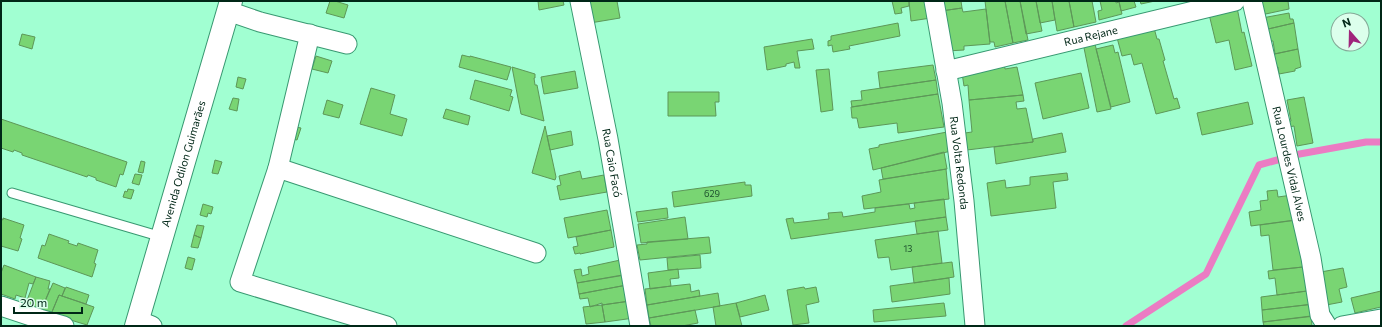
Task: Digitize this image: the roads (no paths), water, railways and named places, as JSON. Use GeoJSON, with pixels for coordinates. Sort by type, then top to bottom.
{"type":"FeatureCollection","features":[{"type":"Feature","properties":{"kind":"street","name":"Rua Caio Facó"},"geometry":{"type":"LineString","coordinates":[[580,1],[610,154],[640,326]]}},
{"type":"Feature","properties":{"kind":"street","name":"Rua Volta Redonda"},"geometry":{"type":"LineString","coordinates":[[934,1],[946,71],[964,201],[975,326]]}},
{"type":"Feature","properties":{"kind":"street","name":"Rua Rejane"},"geometry":{"type":"LineString","coordinates":[[946,71],[1235,1]]}},
{"type":"Feature","properties":{"kind":"street","name":"Rua Lourdes Vídal Alves"},"geometry":{"type":"LineString","coordinates":[[1252,1],[1312,258],[1320,315],[1327,326]]}},
{"type":"Feature","properties":{"kind":"street"},"geometry":{"type":"LineString","coordinates":[[229,6],[260,22],[347,44]]}},
{"type":"Feature","properties":{"kind":"street","name":"Avenida Odilon Guimarães"},"geometry":{"type":"LineString","coordinates":[[142,324],[162,237],[229,6]]}},
{"type":"Feature","properties":{"kind":"street"},"geometry":{"type":"LineString","coordinates":[[310,34],[278,168],[240,282],[387,326]]}},
{"type":"Feature","properties":{"kind":"street"},"geometry":{"type":"LineString","coordinates":[[278,168],[536,253]]}},
{"type":"Feature","properties":{"kind":"street"},"geometry":{"type":"LineString","coordinates":[[1,306],[64,326]]}},
{"type":"Feature","properties":{"kind":"street"},"geometry":{"type":"LineString","coordinates":[[1342,326],[1381,319]]}},
{"type":"Feature","properties":{"kind":"lane"},"geometry":{"type":"LineString","coordinates":[[12,193],[162,237]]}},
{"type":"Feature","properties":{"kind":"waterway"},"geometry":{"type":"LineString","coordinates":[[1294,155],[1366,142],[1381,142]]}},
{"type":"Feature","properties":{"kind":"waterway"},"geometry":{"type":"LineString","coordinates":[[1126,326],[1206,274],[1259,165],[1281,159]]}}]}
